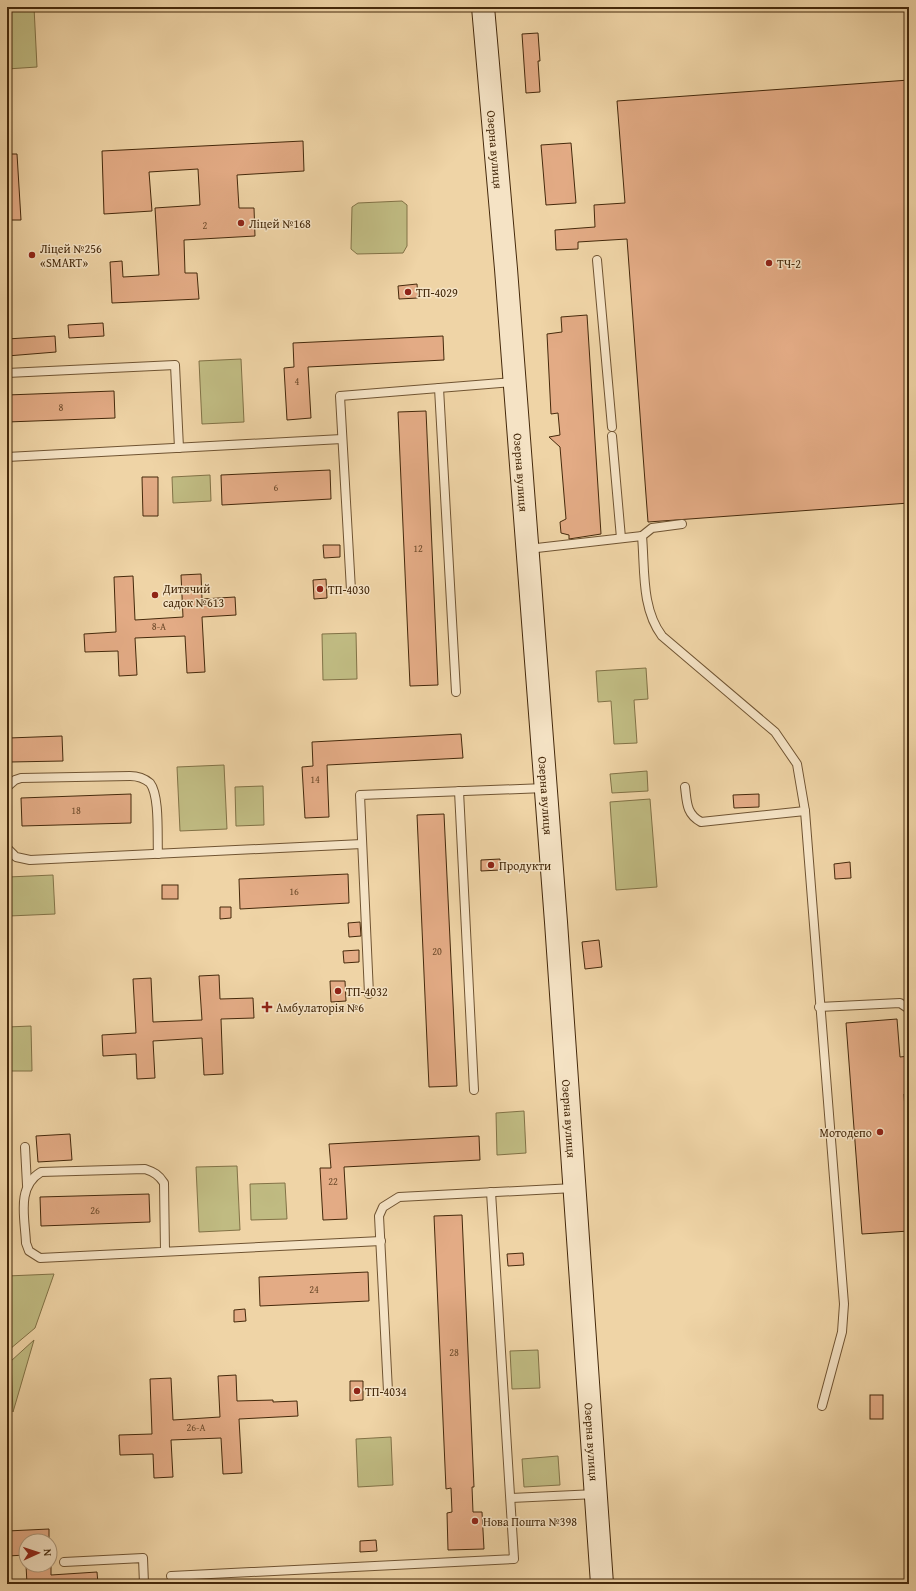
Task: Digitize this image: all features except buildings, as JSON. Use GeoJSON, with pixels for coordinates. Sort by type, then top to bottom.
{"type":"FeatureCollection","features":[{"type":"Feature","properties":{"kind":"street","name":"Озерна вулиця"},"geometry":{"type":"LineString","coordinates":[[482,7],[514,382],[546,788],[602,1584]]}},
{"type":"Feature","properties":{"kind":"lane"},"geometry":{"type":"LineString","coordinates":[[597,260],[612,427]]}},
{"type":"Feature","properties":{"kind":"lane"},"geometry":{"type":"LineString","coordinates":[[7,372],[175,365],[179,448]]}},
{"type":"Feature","properties":{"kind":"lane"},"geometry":{"type":"LineString","coordinates":[[351,590],[340,396],[514,382]]}},
{"type":"Feature","properties":{"kind":"lane"},"geometry":{"type":"LineString","coordinates":[[440,388],[456,692]]}},
{"type":"Feature","properties":{"kind":"lane"},"geometry":{"type":"LineString","coordinates":[[612,436],[621,538]]}},
{"type":"Feature","properties":{"kind":"lane"},"geometry":{"type":"LineString","coordinates":[[7,457],[342,439]]}},
{"type":"Feature","properties":{"kind":"lane"},"geometry":{"type":"LineString","coordinates":[[527,549],[642,536],[652,528],[682,524]]}},
{"type":"Feature","properties":{"kind":"lane"},"geometry":{"type":"LineString","coordinates":[[642,536],[647,606],[656,628],[662,636],[775,732],[797,764],[804,811],[844,1304],[842,1332],[822,1406]]}},
{"type":"Feature","properties":{"kind":"lane"},"geometry":{"type":"LineString","coordinates":[[7,787],[15,780],[21,778],[130,776],[144,779],[149,783],[156,796],[158,854]]}},
{"type":"Feature","properties":{"kind":"lane"},"geometry":{"type":"LineString","coordinates":[[685,787],[690,813],[701,822],[804,811]]}},
{"type":"Feature","properties":{"kind":"lane"},"geometry":{"type":"LineString","coordinates":[[369,994],[360,795],[546,788]]}},
{"type":"Feature","properties":{"kind":"lane"},"geometry":{"type":"LineString","coordinates":[[459,791],[474,1090]]}},
{"type":"Feature","properties":{"kind":"lane"},"geometry":{"type":"LineString","coordinates":[[7,848],[16,857],[30,860],[362,844]]}},
{"type":"Feature","properties":{"kind":"lane"},"geometry":{"type":"LineString","coordinates":[[819,1007],[900,1003],[909,1009]]}},
{"type":"Feature","properties":{"kind":"lane"},"geometry":{"type":"LineString","coordinates":[[25,1147],[27,1185]]}},
{"type":"Feature","properties":{"kind":"lane"},"geometry":{"type":"LineString","coordinates":[[166,1251],[164,1183],[154,1172],[145,1169],[41,1172],[32,1178],[27,1185],[24,1195],[26,1243],[29,1251],[34,1256],[40,1258],[381,1241]]}},
{"type":"Feature","properties":{"kind":"lane"},"geometry":{"type":"LineString","coordinates":[[388,1391],[379,1216],[383,1207],[399,1197],[575,1188]]}},
{"type":"Feature","properties":{"kind":"lane"},"geometry":{"type":"LineString","coordinates":[[171,1576],[514,1559],[491,1192]]}},
{"type":"Feature","properties":{"kind":"lane"},"geometry":{"type":"LineString","coordinates":[[511,1498],[596,1494]]}},
{"type":"Feature","properties":{"kind":"lane"},"geometry":{"type":"LineString","coordinates":[[64,1562],[143,1558],[144,1584]]}},
{"type":"Feature","properties":{"kind":"shaded area"},"geometry":{"type":"Polygon","coordinates":[[[7,7],[34,7],[37,67],[7,69],[7,7]]]}},
{"type":"Feature","properties":{"kind":"shaded area"},"geometry":{"type":"Polygon","coordinates":[[[402,201],[407,205],[407,246],[403,253],[357,254],[351,249],[352,207],[358,203],[402,201]]]}},
{"type":"Feature","properties":{"kind":"shaded area"},"geometry":{"type":"Polygon","coordinates":[[[241,359],[244,422],[202,424],[199,361],[241,359]]]}},
{"type":"Feature","properties":{"kind":"shaded area"},"geometry":{"type":"Polygon","coordinates":[[[210,475],[211,501],[173,503],[172,477],[210,475]]]}},
{"type":"Feature","properties":{"kind":"shaded area"},"geometry":{"type":"Polygon","coordinates":[[[356,633],[357,679],[323,680],[322,634],[356,633]]]}},
{"type":"Feature","properties":{"kind":"shaded area"},"geometry":{"type":"Polygon","coordinates":[[[646,668],[648,699],[634,700],[637,743],[614,744],[611,701],[598,702],[596,671],[646,668]]]}},
{"type":"Feature","properties":{"kind":"shaded area"},"geometry":{"type":"Polygon","coordinates":[[[224,765],[227,829],[180,831],[177,767],[224,765]]]}},
{"type":"Feature","properties":{"kind":"shaded area"},"geometry":{"type":"Polygon","coordinates":[[[647,771],[648,791],[612,793],[610,774],[647,771]]]}},
{"type":"Feature","properties":{"kind":"shaded area"},"geometry":{"type":"Polygon","coordinates":[[[263,786],[264,825],[236,826],[235,787],[263,786]]]}},
{"type":"Feature","properties":{"kind":"shaded area"},"geometry":{"type":"Polygon","coordinates":[[[650,799],[657,887],[616,890],[610,802],[650,799]]]}},
{"type":"Feature","properties":{"kind":"shaded area"},"geometry":{"type":"Polygon","coordinates":[[[53,875],[55,914],[9,916],[8,877],[53,875]]]}},
{"type":"Feature","properties":{"kind":"shaded area"},"geometry":{"type":"Polygon","coordinates":[[[31,1026],[32,1071],[7,1071],[7,1027],[31,1026]]]}},
{"type":"Feature","properties":{"kind":"shaded area"},"geometry":{"type":"Polygon","coordinates":[[[524,1111],[526,1153],[497,1155],[496,1113],[524,1111]]]}},
{"type":"Feature","properties":{"kind":"shaded area"},"geometry":{"type":"Polygon","coordinates":[[[237,1166],[240,1230],[199,1232],[196,1167],[237,1166]]]}},
{"type":"Feature","properties":{"kind":"shaded area"},"geometry":{"type":"Polygon","coordinates":[[[285,1183],[287,1219],[251,1220],[250,1184],[285,1183]]]}},
{"type":"Feature","properties":{"kind":"shaded area"},"geometry":{"type":"Polygon","coordinates":[[[54,1274],[35,1328],[10,1349],[7,1276],[54,1274]]]}},
{"type":"Feature","properties":{"kind":"shaded area"},"geometry":{"type":"Polygon","coordinates":[[[34,1340],[13,1412],[11,1361],[34,1340]]]}},
{"type":"Feature","properties":{"kind":"shaded area"},"geometry":{"type":"Polygon","coordinates":[[[538,1350],[540,1388],[512,1389],[510,1351],[538,1350]]]}},
{"type":"Feature","properties":{"kind":"shaded area"},"geometry":{"type":"Polygon","coordinates":[[[391,1437],[393,1485],[358,1487],[356,1439],[391,1437]]]}},
{"type":"Feature","properties":{"kind":"shaded area"},"geometry":{"type":"Polygon","coordinates":[[[558,1456],[560,1485],[524,1487],[522,1459],[558,1456]]]}},
{"type":"Feature","properties":{"kind":"place","name":"Ліцей №168"},"geometry":{"type":"Point","coordinates":[241,223]}},
{"type":"Feature","properties":{"kind":"place","name":"Ліцей №256 «SMART»"},"geometry":{"type":"Point","coordinates":[32,255]}},
{"type":"Feature","properties":{"kind":"place","name":"ТЧ-2"},"geometry":{"type":"Point","coordinates":[769,263]}},
{"type":"Feature","properties":{"kind":"place","name":"ТП-4029"},"geometry":{"type":"Point","coordinates":[408,292]}},
{"type":"Feature","properties":{"kind":"place","name":"ТП-4030"},"geometry":{"type":"Point","coordinates":[320,589]}},
{"type":"Feature","properties":{"kind":"place","name":"Дитячий садок №613"},"geometry":{"type":"Point","coordinates":[155,595]}},
{"type":"Feature","properties":{"kind":"place","name":"Продукти"},"geometry":{"type":"Point","coordinates":[491,865]}},
{"type":"Feature","properties":{"kind":"place","name":"ТП-4032"},"geometry":{"type":"Point","coordinates":[338,991]}},
{"type":"Feature","properties":{"kind":"place","name":"Амбулаторія №6"},"geometry":{"type":"Point","coordinates":[267,1007]}},
{"type":"Feature","properties":{"kind":"place","name":"Мотодепо"},"geometry":{"type":"Point","coordinates":[880,1132]}},
{"type":"Feature","properties":{"kind":"place","name":"ТП-4034"},"geometry":{"type":"Point","coordinates":[357,1391]}},
{"type":"Feature","properties":{"kind":"place","name":"Нова Пошта №398"},"geometry":{"type":"Point","coordinates":[475,1521]}}]}
